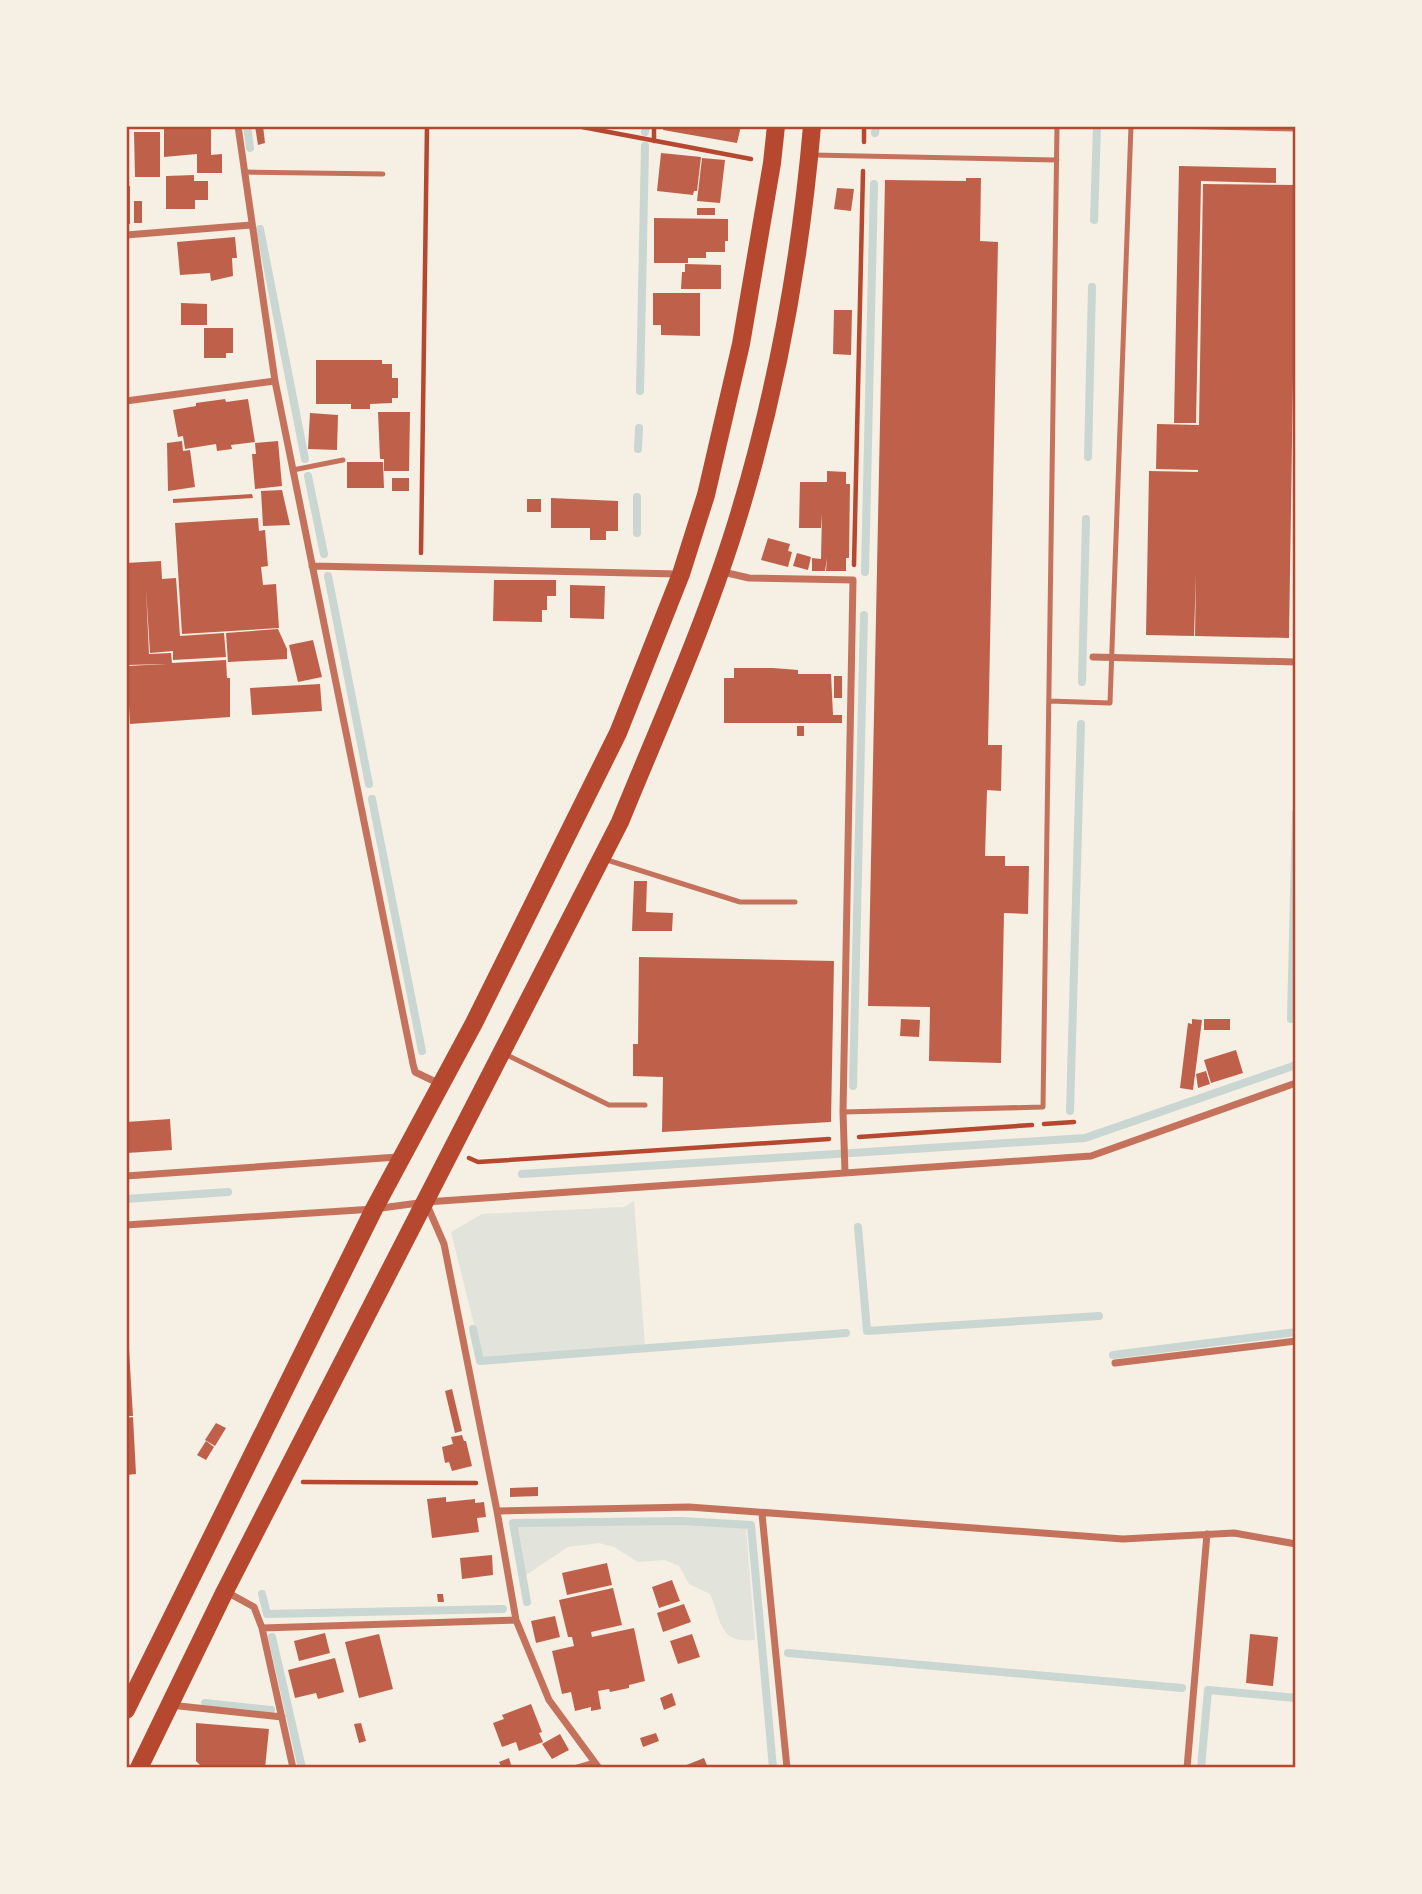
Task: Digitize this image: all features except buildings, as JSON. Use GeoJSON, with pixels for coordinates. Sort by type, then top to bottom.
{"type":"FeatureCollection","features":[{"type":"Feature","properties":{"kind":"main road"},"geometry":{"type":"LineString","coordinates":[[127,1706],[374,1209],[441,1085],[618,733],[681,574],[706,495],[741,344],[776,126]]}},
{"type":"Feature","properties":{"kind":"main road"},"geometry":{"type":"LineString","coordinates":[[139,1768],[225,1591],[601,859],[664,718],[741,509],[763,422],[789,301],[807,191],[812,126]]}},
{"type":"Feature","properties":{"kind":"street"},"geometry":{"type":"LineString","coordinates":[[238,126],[275,381],[415,1072],[441,1085]]}},
{"type":"Feature","properties":{"kind":"street"},"geometry":{"type":"LineString","coordinates":[[126,235],[251,225]]}},
{"type":"Feature","properties":{"kind":"street"},"geometry":{"type":"LineString","coordinates":[[126,401],[275,381]]}},
{"type":"Feature","properties":{"kind":"street"},"geometry":{"type":"LineString","coordinates":[[312,566],[681,574]]}},
{"type":"Feature","properties":{"kind":"street"},"geometry":{"type":"LineString","coordinates":[[720,571],[749,578],[853,580],[843,1112],[845,1168]]}},
{"type":"Feature","properties":{"kind":"street"},"geometry":{"type":"LineString","coordinates":[[1093,657],[1296,662]]}},
{"type":"Feature","properties":{"kind":"street"},"geometry":{"type":"LineString","coordinates":[[126,1225],[374,1209],[426,1202],[845,1168],[1091,1156],[1296,1083]]}},
{"type":"Feature","properties":{"kind":"street"},"geometry":{"type":"LineString","coordinates":[[126,1176],[402,1157]]}},
{"type":"Feature","properties":{"kind":"street"},"geometry":{"type":"LineString","coordinates":[[426,1202],[444,1244],[516,1620],[549,1700],[596,1765],[577,1768]]}},
{"type":"Feature","properties":{"kind":"street"},"geometry":{"type":"LineString","coordinates":[[1115,1363],[1296,1341]]}},
{"type":"Feature","properties":{"kind":"street"},"geometry":{"type":"LineString","coordinates":[[497,1511],[690,1507],[1123,1539],[1234,1532],[1296,1544]]}},
{"type":"Feature","properties":{"kind":"street"},"geometry":{"type":"LineString","coordinates":[[762,1514],[787,1768]]}},
{"type":"Feature","properties":{"kind":"street"},"geometry":{"type":"LineString","coordinates":[[1187,1768],[1207,1534]]}},
{"type":"Feature","properties":{"kind":"street"},"geometry":{"type":"LineString","coordinates":[[225,1591],[254,1607],[262,1628],[293,1768]]}},
{"type":"Feature","properties":{"kind":"street"},"geometry":{"type":"LineString","coordinates":[[262,1628],[516,1620]]}},
{"type":"Feature","properties":{"kind":"street"},"geometry":{"type":"LineString","coordinates":[[170,1704],[282,1717]]}},
{"type":"Feature","properties":{"kind":"lane"},"geometry":{"type":"LineString","coordinates":[[843,1112],[1043,1107],[1058,126]]}},
{"type":"Feature","properties":{"kind":"lane"},"geometry":{"type":"LineString","coordinates":[[1049,701],[1110,703],[1131,126]]}},
{"type":"Feature","properties":{"kind":"lane"},"geometry":{"type":"LineString","coordinates":[[1168,126],[1296,129]]}},
{"type":"Feature","properties":{"kind":"lane"},"geometry":{"type":"LineString","coordinates":[[809,155],[1057,160]]}},
{"type":"Feature","properties":{"kind":"lane"},"geometry":{"type":"LineString","coordinates":[[244,172],[383,174]]}},
{"type":"Feature","properties":{"kind":"lane"},"geometry":{"type":"LineString","coordinates":[[293,470],[343,460]]}},
{"type":"Feature","properties":{"kind":"lane"},"geometry":{"type":"LineString","coordinates":[[601,859],[740,902],[795,902]]}},
{"type":"Feature","properties":{"kind":"lane"},"geometry":{"type":"LineString","coordinates":[[502,1053],[609,1105],[645,1105]]}},
{"type":"Feature","properties":{"kind":"path"},"geometry":{"type":"LineString","coordinates":[[421,568],[427,126]]}},
{"type":"Feature","properties":{"kind":"path"},"geometry":{"type":"LineString","coordinates":[[577,126],[772,163]]}},
{"type":"Feature","properties":{"kind":"path"},"geometry":{"type":"LineString","coordinates":[[654,126],[654,141]]}},
{"type":"Feature","properties":{"kind":"path"},"geometry":{"type":"LineString","coordinates":[[853,580],[864,126]]}},
{"type":"Feature","properties":{"kind":"path"},"geometry":{"type":"LineString","coordinates":[[452,1150],[478,1162],[843,1140],[1074,1122]]}},
{"type":"Feature","properties":{"kind":"path"},"geometry":{"type":"LineString","coordinates":[[281,1482],[491,1483]]}},
{"type":"Feature","properties":{"kind":"shaded area"},"geometry":{"type":"Polygon","coordinates":[[[634,1201],[645,1346],[482,1357],[451,1232],[482,1214],[624,1207],[634,1201]]]}},
{"type":"Feature","properties":{"kind":"shaded area"},"geometry":{"type":"Polygon","coordinates":[[[680,1524],[746,1528],[755,1640],[734,1638],[728,1634],[723,1629],[710,1594],[689,1584],[679,1566],[665,1560],[638,1562],[614,1547],[599,1543],[568,1547],[526,1575],[516,1526],[680,1524]]]}},
{"type":"Feature","properties":{"kind":"waterway"},"geometry":{"type":"LineString","coordinates":[[247,126],[250,148]]}},
{"type":"Feature","properties":{"kind":"waterway"},"geometry":{"type":"LineString","coordinates":[[645,132],[646,126]]}},
{"type":"Feature","properties":{"kind":"waterway"},"geometry":{"type":"LineString","coordinates":[[875,133],[876,126]]}},
{"type":"Feature","properties":{"kind":"waterway"},"geometry":{"type":"LineString","coordinates":[[1094,220],[1097,126]]}},
{"type":"Feature","properties":{"kind":"waterway"},"geometry":{"type":"LineString","coordinates":[[640,391],[645,146]]}},
{"type":"Feature","properties":{"kind":"waterway"},"geometry":{"type":"LineString","coordinates":[[865,572],[874,184]]}},
{"type":"Feature","properties":{"kind":"waterway"},"geometry":{"type":"LineString","coordinates":[[260,229],[305,459]]}},
{"type":"Feature","properties":{"kind":"waterway"},"geometry":{"type":"LineString","coordinates":[[1088,457],[1092,287]]}},
{"type":"Feature","properties":{"kind":"waterway"},"geometry":{"type":"LineString","coordinates":[[638,449],[639,428]]}},
{"type":"Feature","properties":{"kind":"waterway"},"geometry":{"type":"LineString","coordinates":[[308,476],[324,554]]}},
{"type":"Feature","properties":{"kind":"waterway"},"geometry":{"type":"LineString","coordinates":[[637,497],[637,533]]}},
{"type":"Feature","properties":{"kind":"waterway"},"geometry":{"type":"LineString","coordinates":[[1082,682],[1086,519]]}},
{"type":"Feature","properties":{"kind":"waterway"},"geometry":{"type":"LineString","coordinates":[[328,576],[369,784]]}},
{"type":"Feature","properties":{"kind":"waterway"},"geometry":{"type":"LineString","coordinates":[[853,1086],[864,615]]}},
{"type":"Feature","properties":{"kind":"waterway"},"geometry":{"type":"LineString","coordinates":[[1070,1111],[1081,724]]}},
{"type":"Feature","properties":{"kind":"waterway"},"geometry":{"type":"LineString","coordinates":[[372,799],[422,1051]]}},
{"type":"Feature","properties":{"kind":"waterway"},"geometry":{"type":"LineString","coordinates":[[1291,1019],[1296,813]]}},
{"type":"Feature","properties":{"kind":"waterway"},"geometry":{"type":"LineString","coordinates":[[522,1174],[1085,1138],[1296,1065]]}},
{"type":"Feature","properties":{"kind":"waterway"},"geometry":{"type":"LineString","coordinates":[[126,1199],[228,1192]]}},
{"type":"Feature","properties":{"kind":"waterway"},"geometry":{"type":"LineString","coordinates":[[858,1227],[867,1331],[1099,1316]]}},
{"type":"Feature","properties":{"kind":"waterway"},"geometry":{"type":"LineString","coordinates":[[473,1329],[480,1361],[846,1333]]}},
{"type":"Feature","properties":{"kind":"waterway"},"geometry":{"type":"LineString","coordinates":[[1113,1355],[1296,1332]]}},
{"type":"Feature","properties":{"kind":"waterway"},"geometry":{"type":"LineString","coordinates":[[527,1602],[513,1523],[681,1521],[751,1525],[773,1768]]}},
{"type":"Feature","properties":{"kind":"waterway"},"geometry":{"type":"LineString","coordinates":[[262,1594],[267,1614],[503,1609]]}},
{"type":"Feature","properties":{"kind":"waterway"},"geometry":{"type":"LineString","coordinates":[[272,1637],[302,1768]]}},
{"type":"Feature","properties":{"kind":"waterway"},"geometry":{"type":"LineString","coordinates":[[788,1653],[1182,1688]]}},
{"type":"Feature","properties":{"kind":"waterway"},"geometry":{"type":"LineString","coordinates":[[1201,1768],[1208,1690],[1296,1698]]}},
{"type":"Feature","properties":{"kind":"waterway"},"geometry":{"type":"LineString","coordinates":[[205,1703],[271,1710]]}}]}
